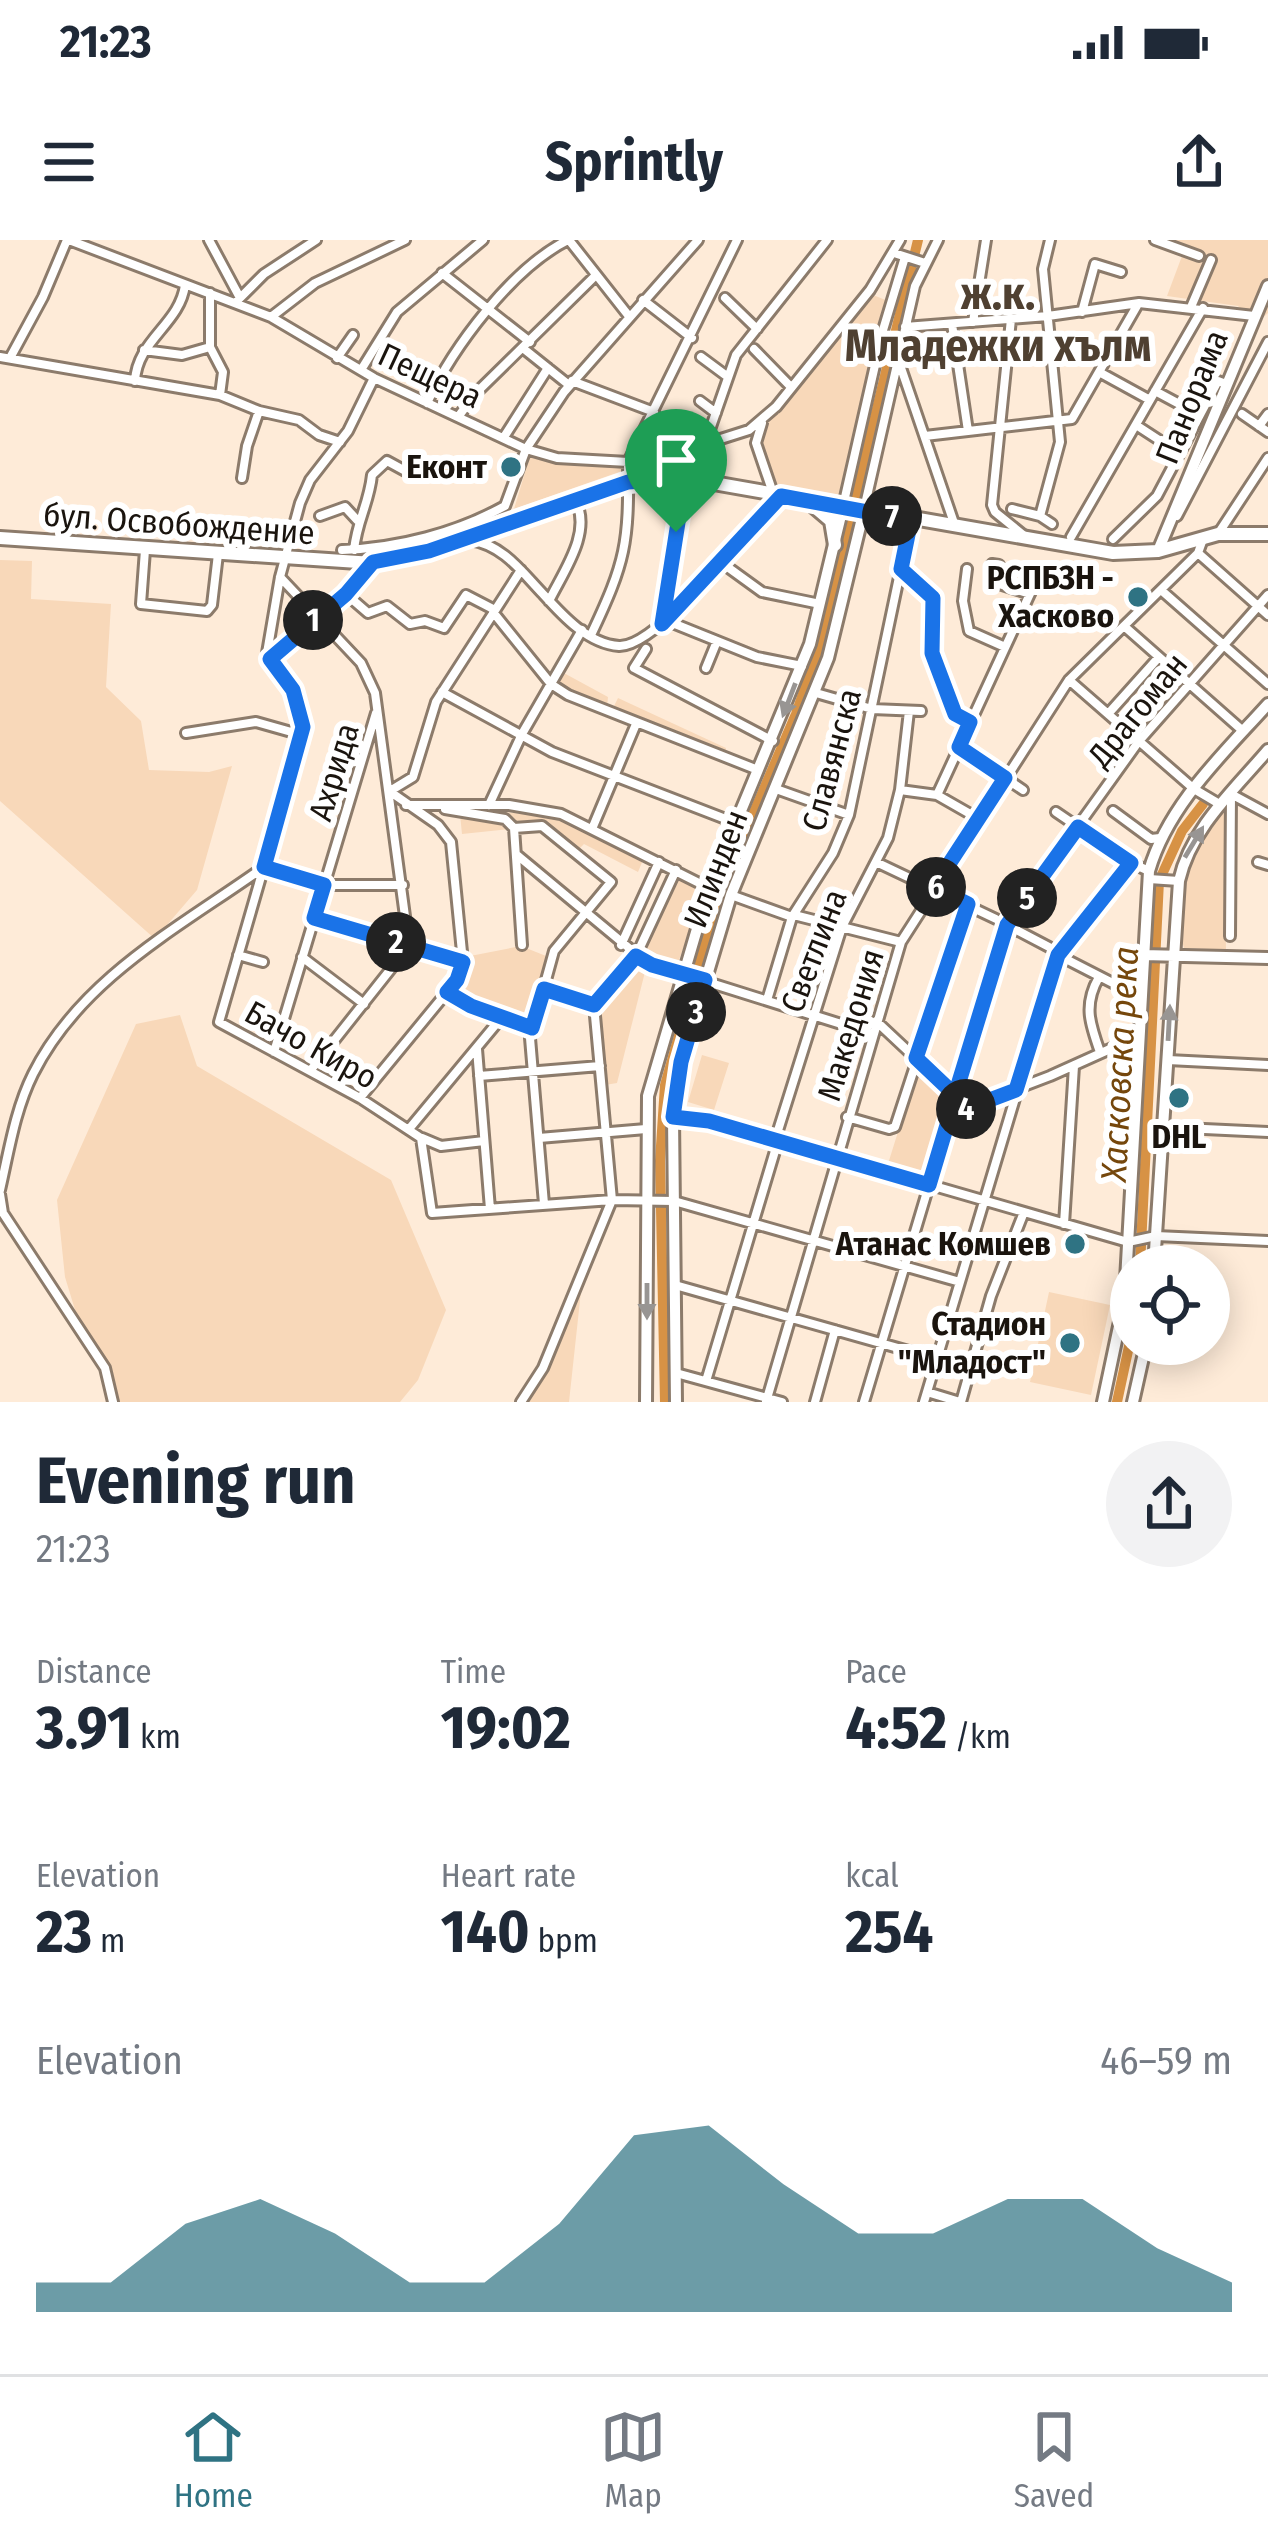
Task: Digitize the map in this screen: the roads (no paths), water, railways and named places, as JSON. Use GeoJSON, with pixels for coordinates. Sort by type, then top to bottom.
{"type":"FeatureCollection","features":[{"type":"Feature","properties":{"kind":"main road","name":"Панорама"},"geometry":{"type":"LineString","coordinates":[[1158,551],[1268,286]]}},
{"type":"Feature","properties":{"kind":"main road","name":"бул. Освобождение"},"geometry":{"type":"LineString","coordinates":[[0,538],[373,562],[578,505],[628,482],[685,478],[1113,553],[1158,551],[1218,534],[1268,534]]}},
{"type":"Feature","properties":{"kind":"main road"},"geometry":{"type":"LineString","coordinates":[[806,500],[831,521],[835,545]]}},
{"type":"Feature","properties":{"kind":"main road","name":"Илинден"},"geometry":{"type":"LineString","coordinates":[[676,1402],[675,1285],[646,1129],[648,1096],[709,888],[802,666],[835,545],[854,509]]}},
{"type":"Feature","properties":{"kind":"main road","name":"Илинден"},"geometry":{"type":"LineString","coordinates":[[661,1200],[681,1062],[702,979],[731,895],[816,693],[835,633],[854,509]]}},
{"type":"Feature","properties":{"kind":"main road"},"geometry":{"type":"LineString","coordinates":[[1103,1402],[1126,1298],[1148,875],[1160,838],[1194,789],[1268,704]]}},
{"type":"Feature","properties":{"kind":"main road"},"geometry":{"type":"LineString","coordinates":[[1155,1245],[1179,880],[1190,847],[1268,750]]}},
{"type":"Feature","properties":{"kind":"main road"},"geometry":{"type":"LineString","coordinates":[[1143,955],[1268,958]]}},
{"type":"Feature","properties":{"kind":"main road"},"geometry":{"type":"LineString","coordinates":[[646,1402],[661,1200]]}},
{"type":"Feature","properties":{"kind":"main road"},"geometry":{"type":"LineString","coordinates":[[1133,1402],[1141,1365]]}},
{"type":"Feature","properties":{"kind":"street","name":"Пещера"},"geometry":{"type":"LineString","coordinates":[[68,240],[238,299],[374,378],[526,449],[584,462],[628,462],[749,430],[777,406]]}},
{"type":"Feature","properties":{"kind":"street"},"geometry":{"type":"LineString","coordinates":[[68,240],[44,297],[5,358],[220,395],[299,420],[319,435],[340,442]]}},
{"type":"Feature","properties":{"kind":"street"},"geometry":{"type":"LineString","coordinates":[[209,240],[238,299],[316,240]]}},
{"type":"Feature","properties":{"kind":"street"},"geometry":{"type":"LineString","coordinates":[[271,317],[315,283],[405,240]]}},
{"type":"Feature","properties":{"kind":"street"},"geometry":{"type":"LineString","coordinates":[[361,370],[397,312],[483,240]]}},
{"type":"Feature","properties":{"kind":"street"},"geometry":{"type":"LineString","coordinates":[[427,403],[440,375],[492,308],[526,267],[554,243],[568,240],[628,315]]}},
{"type":"Feature","properties":{"kind":"street"},"geometry":{"type":"LineString","coordinates":[[342,550],[399,544],[502,509],[510,500],[526,449],[570,383],[698,240]]}},
{"type":"Feature","properties":{"kind":"street"},"geometry":{"type":"LineString","coordinates":[[489,805],[522,734],[624,562],[631,497],[628,462],[736,240]]}},
{"type":"Feature","properties":{"kind":"street"},"geometry":{"type":"LineString","coordinates":[[705,444],[736,355],[827,240]]}},
{"type":"Feature","properties":{"kind":"street"},"geometry":{"type":"LineString","coordinates":[[465,539],[495,546],[586,633],[614,646],[627,646],[650,635],[722,563],[777,495],[756,443],[758,428],[870,290],[900,240]]}},
{"type":"Feature","properties":{"kind":"street"},"geometry":{"type":"LineString","coordinates":[[854,509],[884,329],[914,260],[938,240]]}},
{"type":"Feature","properties":{"kind":"street"},"geometry":{"type":"LineString","coordinates":[[973,322],[986,240]]}},
{"type":"Feature","properties":{"kind":"street"},"geometry":{"type":"LineString","coordinates":[[1040,516],[1060,442],[1043,269],[1051,240]]}},
{"type":"Feature","properties":{"kind":"street"},"geometry":{"type":"LineString","coordinates":[[1155,240],[1199,256]]}},
{"type":"Feature","properties":{"kind":"street"},"geometry":{"type":"LineString","coordinates":[[894,253],[914,260]]}},
{"type":"Feature","properties":{"kind":"street"},"geometry":{"type":"LineString","coordinates":[[854,509],[898,360],[915,286],[914,260]]}},
{"type":"Feature","properties":{"kind":"street"},"geometry":{"type":"LineString","coordinates":[[1192,307],[1210,260]]}},
{"type":"Feature","properties":{"kind":"street"},"geometry":{"type":"LineString","coordinates":[[1082,312],[1096,264],[1121,272]]}},
{"type":"Feature","properties":{"kind":"street"},"geometry":{"type":"LineString","coordinates":[[442,273],[492,308],[548,368],[570,383],[654,412]]}},
{"type":"Feature","properties":{"kind":"street"},"geometry":{"type":"LineString","coordinates":[[458,417],[476,393],[594,277]]}},
{"type":"Feature","properties":{"kind":"street"},"geometry":{"type":"LineString","coordinates":[[135,381],[138,359],[182,305],[185,284]]}},
{"type":"Feature","properties":{"kind":"street"},"geometry":{"type":"LineString","coordinates":[[210,293],[210,347],[223,372],[220,395]]}},
{"type":"Feature","properties":{"kind":"street"},"geometry":{"type":"LineString","coordinates":[[725,298],[757,329]]}},
{"type":"Feature","properties":{"kind":"street"},"geometry":{"type":"LineString","coordinates":[[643,300],[692,338]]}},
{"type":"Feature","properties":{"kind":"street"},"geometry":{"type":"LineString","coordinates":[[905,327],[1048,316],[1139,303],[1254,316]]}},
{"type":"Feature","properties":{"kind":"street"},"geometry":{"type":"LineString","coordinates":[[926,436],[1072,419],[1139,303]]}},
{"type":"Feature","properties":{"kind":"street"},"geometry":{"type":"LineString","coordinates":[[1072,537],[1203,308]]}},
{"type":"Feature","properties":{"kind":"street"},"geometry":{"type":"LineString","coordinates":[[1011,319],[993,509],[1027,538]]}},
{"type":"Feature","properties":{"kind":"street"},"geometry":{"type":"LineString","coordinates":[[952,324],[968,430]]}},
{"type":"Feature","properties":{"kind":"street"},"geometry":{"type":"LineString","coordinates":[[338,358],[353,335]]}},
{"type":"Feature","properties":{"kind":"street"},"geometry":{"type":"LineString","coordinates":[[1167,529],[1268,342]]}},
{"type":"Feature","properties":{"kind":"street"},"geometry":{"type":"LineString","coordinates":[[144,350],[182,355],[210,347]]}},
{"type":"Feature","properties":{"kind":"street"},"geometry":{"type":"LineString","coordinates":[[754,349],[790,386]]}},
{"type":"Feature","properties":{"kind":"street"},"geometry":{"type":"LineString","coordinates":[[700,357],[728,376]]}},
{"type":"Feature","properties":{"kind":"street"},"geometry":{"type":"LineString","coordinates":[[898,360],[956,527]]}},
{"type":"Feature","properties":{"kind":"street"},"geometry":{"type":"LineString","coordinates":[[504,437],[548,368]]}},
{"type":"Feature","properties":{"kind":"street"},"geometry":{"type":"LineString","coordinates":[[1099,372],[1183,406]]}},
{"type":"Feature","properties":{"kind":"street"},"geometry":{"type":"LineString","coordinates":[[186,733],[256,722],[302,736],[298,699],[268,653],[280,577],[306,489],[340,442],[374,378]]}},
{"type":"Feature","properties":{"kind":"street"},"geometry":{"type":"LineString","coordinates":[[1113,539],[1157,496],[1218,381],[1226,384]]}},
{"type":"Feature","properties":{"kind":"street"},"geometry":{"type":"LineString","coordinates":[[700,400],[716,413]]}},
{"type":"Feature","properties":{"kind":"street"},"geometry":{"type":"LineString","coordinates":[[242,478],[259,411]]}},
{"type":"Feature","properties":{"kind":"street"},"geometry":{"type":"LineString","coordinates":[[1242,414],[1264,429],[1268,414]]}},
{"type":"Feature","properties":{"kind":"street"},"geometry":{"type":"LineString","coordinates":[[1136,425],[1179,453]]}},
{"type":"Feature","properties":{"kind":"street"},"geometry":{"type":"LineString","coordinates":[[1218,534],[1268,458]]}},
{"type":"Feature","properties":{"kind":"street"},"geometry":{"type":"LineString","coordinates":[[354,550],[358,521],[371,497],[371,477],[390,462],[409,473]]}},
{"type":"Feature","properties":{"kind":"street"},"geometry":{"type":"LineString","coordinates":[[628,462],[653,479]]}},
{"type":"Feature","properties":{"kind":"street"},"geometry":{"type":"LineString","coordinates":[[664,622],[685,478]]}},
{"type":"Feature","properties":{"kind":"street"},"geometry":{"type":"LineString","coordinates":[[549,601],[577,541],[578,505]]}},
{"type":"Feature","properties":{"kind":"street"},"geometry":{"type":"LineString","coordinates":[[320,516],[345,507],[358,521]]}},
{"type":"Feature","properties":{"kind":"street"},"geometry":{"type":"LineString","coordinates":[[1012,509],[1052,524]]}},
{"type":"Feature","properties":{"kind":"street","name":"Славянска"},"geometry":{"type":"LineString","coordinates":[[767,1000],[793,916],[833,853],[849,815],[911,520]]}},
{"type":"Feature","properties":{"kind":"street"},"geometry":{"type":"LineString","coordinates":[[495,546],[496,528]]}},
{"type":"Feature","properties":{"kind":"street","name":"Македония"},"geometry":{"type":"LineString","coordinates":[[766,1400],[831,1156],[902,942],[1069,680],[1198,553],[1203,538]]}},
{"type":"Feature","properties":{"kind":"street"},"geometry":{"type":"LineString","coordinates":[[145,550],[141,604],[207,610],[212,605],[218,554]]}},
{"type":"Feature","properties":{"kind":"street"},"geometry":{"type":"LineString","coordinates":[[1198,553],[1268,615]]}},
{"type":"Feature","properties":{"kind":"street"},"geometry":{"type":"LineString","coordinates":[[270,659],[357,584],[373,562]]}},
{"type":"Feature","properties":{"kind":"street"},"geometry":{"type":"LineString","coordinates":[[722,563],[761,592],[820,604]]}},
{"type":"Feature","properties":{"kind":"street"},"geometry":{"type":"LineString","coordinates":[[992,564],[999,566],[994,582],[1030,594]]}},
{"type":"Feature","properties":{"kind":"street"},"geometry":{"type":"LineString","coordinates":[[901,569],[933,598],[932,653],[955,714],[970,722]]}},
{"type":"Feature","properties":{"kind":"street"},"geometry":{"type":"LineString","coordinates":[[967,569],[963,601],[969,631],[1005,647]]}},
{"type":"Feature","properties":{"kind":"street"},"geometry":{"type":"LineString","coordinates":[[391,790],[413,777],[436,702],[520,570]]}},
{"type":"Feature","properties":{"kind":"street"},"geometry":{"type":"LineString","coordinates":[[938,795],[1041,570]]}},
{"type":"Feature","properties":{"kind":"street"},"geometry":{"type":"LineString","coordinates":[[280,577],[361,663],[375,693],[409,946],[310,1071]]}},
{"type":"Feature","properties":{"kind":"street"},"geometry":{"type":"LineString","coordinates":[[1161,590],[1268,684]]}},
{"type":"Feature","properties":{"kind":"street"},"geometry":{"type":"LineString","coordinates":[[346,594],[368,614],[387,606],[410,624],[425,621],[444,628],[469,594],[494,611],[551,684],[568,695],[759,770]]}},
{"type":"Feature","properties":{"kind":"street","name":"Драгоман"},"geometry":{"type":"LineString","coordinates":[[864,1402],[1007,925],[1139,741],[1268,595]]}},
{"type":"Feature","properties":{"kind":"street"},"geometry":{"type":"LineString","coordinates":[[664,622],[757,657],[802,666]]}},
{"type":"Feature","properties":{"kind":"street"},"geometry":{"type":"LineString","coordinates":[[1124,626],[1244,731]]}},
{"type":"Feature","properties":{"kind":"street"},"geometry":{"type":"LineString","coordinates":[[706,668],[717,641]]}},
{"type":"Feature","properties":{"kind":"street"},"geometry":{"type":"LineString","coordinates":[[646,649],[634,668],[772,740]]}},
{"type":"Feature","properties":{"kind":"street"},"geometry":{"type":"LineString","coordinates":[[1108,714],[1160,657]]}},
{"type":"Feature","properties":{"kind":"street"},"geometry":{"type":"LineString","coordinates":[[1069,680],[1194,789],[1221,806]]}},
{"type":"Feature","properties":{"kind":"street"},"geometry":{"type":"LineString","coordinates":[[442,692],[552,752],[736,823]]}},
{"type":"Feature","properties":{"kind":"street"},"geometry":{"type":"LineString","coordinates":[[816,693],[872,709],[921,711]]}},
{"type":"Feature","properties":{"kind":"street","name":"Светлина"},"geometry":{"type":"LineString","coordinates":[[706,1381],[842,927],[878,863],[900,790],[909,711]]}},
{"type":"Feature","properties":{"kind":"street","name":"Ахрида"},"geometry":{"type":"LineString","coordinates":[[274,1052],[377,712]]}},
{"type":"Feature","properties":{"kind":"street"},"geometry":{"type":"LineString","coordinates":[[592,829],[636,724]]}},
{"type":"Feature","properties":{"kind":"street","name":"Бачо Киро"},"geometry":{"type":"LineString","coordinates":[[302,736],[219,1022],[360,1098],[421,1138]]}},
{"type":"Feature","properties":{"kind":"street"},"geometry":{"type":"LineString","coordinates":[[959,747],[1023,790]]}},
{"type":"Feature","properties":{"kind":"street"},"geometry":{"type":"LineString","coordinates":[[776,789],[849,815]]}},
{"type":"Feature","properties":{"kind":"street"},"geometry":{"type":"LineString","coordinates":[[360,1098],[457,980],[463,962],[451,842],[438,825],[404,805],[391,790]]}},
{"type":"Feature","properties":{"kind":"street"},"geometry":{"type":"LineString","coordinates":[[900,790],[938,795],[979,819]]}},
{"type":"Feature","properties":{"kind":"street"},"geometry":{"type":"LineString","coordinates":[[1230,936],[1231,794],[1268,814]]}},
{"type":"Feature","properties":{"kind":"street"},"geometry":{"type":"LineString","coordinates":[[404,805],[489,805],[561,814],[709,888]]}},
{"type":"Feature","properties":{"kind":"street"},"geometry":{"type":"LineString","coordinates":[[426,806],[505,820],[514,828],[522,945]]}},
{"type":"Feature","properties":{"kind":"street"},"geometry":{"type":"LineString","coordinates":[[1113,811],[1151,838],[1160,838]]}},
{"type":"Feature","properties":{"kind":"street"},"geometry":{"type":"LineString","coordinates":[[1056,812],[1148,875],[1179,880]]}},
{"type":"Feature","properties":{"kind":"street"},"geometry":{"type":"LineString","coordinates":[[514,828],[542,826],[611,882],[554,951],[532,1028],[544,1204]]}},
{"type":"Feature","properties":{"kind":"street"},"geometry":{"type":"LineString","coordinates":[[517,855],[636,956],[869,1032]]}},
{"type":"Feature","properties":{"kind":"street"},"geometry":{"type":"LineString","coordinates":[[621,945],[659,862]]}},
{"type":"Feature","properties":{"kind":"street"},"geometry":{"type":"LineString","coordinates":[[878,863],[996,919]]}},
{"type":"Feature","properties":{"kind":"street"},"geometry":{"type":"LineString","coordinates":[[1024,1212],[991,1296],[961,1402],[926,1397],[1058,955],[1131,863]]}},
{"type":"Feature","properties":{"kind":"street"},"geometry":{"type":"LineString","coordinates":[[113,1402],[106,1368],[3,1213],[0,1192],[27,1087],[44,1054],[81,1007],[126,962],[264,867],[324,885],[403,885]]}},
{"type":"Feature","properties":{"kind":"street"},"geometry":{"type":"LineString","coordinates":[[521,1402],[551,1351],[612,1200],[594,1005],[636,956],[676,871]]}},
{"type":"Feature","properties":{"kind":"street"},"geometry":{"type":"LineString","coordinates":[[731,895],[793,916],[902,942]]}},
{"type":"Feature","properties":{"kind":"street"},"geometry":{"type":"LineString","coordinates":[[847,1117],[892,1130],[968,904]]}},
{"type":"Feature","properties":{"kind":"street"},"geometry":{"type":"LineString","coordinates":[[314,918],[463,962]]}},
{"type":"Feature","properties":{"kind":"street"},"geometry":{"type":"LineString","coordinates":[[1007,925],[1049,947]]}},
{"type":"Feature","properties":{"kind":"street"},"geometry":{"type":"LineString","coordinates":[[238,955],[263,962]]}},
{"type":"Feature","properties":{"kind":"street"},"geometry":{"type":"LineString","coordinates":[[1058,955],[1142,998]]}},
{"type":"Feature","properties":{"kind":"street"},"geometry":{"type":"LineString","coordinates":[[302,957],[364,1004]]}},
{"type":"Feature","properties":{"kind":"street"},"geometry":{"type":"LineString","coordinates":[[1099,977],[1088,1014],[1100,1052]]}},
{"type":"Feature","properties":{"kind":"street"},"geometry":{"type":"LineString","coordinates":[[544,989],[594,1005]]}},
{"type":"Feature","properties":{"kind":"street"},"geometry":{"type":"LineString","coordinates":[[447,992],[532,1028]]}},
{"type":"Feature","properties":{"kind":"street"},"geometry":{"type":"LineString","coordinates":[[409,1129],[502,1017]]}},
{"type":"Feature","properties":{"kind":"street"},"geometry":{"type":"LineString","coordinates":[[876,1021],[955,1095]]}},
{"type":"Feature","properties":{"kind":"street"},"geometry":{"type":"LineString","coordinates":[[950,1115],[1139,1036]]}},
{"type":"Feature","properties":{"kind":"street"},"geometry":{"type":"LineString","coordinates":[[477,1046],[490,1209]]}},
{"type":"Feature","properties":{"kind":"street"},"geometry":{"type":"LineString","coordinates":[[1166,1060],[1268,1065]]}},
{"type":"Feature","properties":{"kind":"street"},"geometry":{"type":"LineString","coordinates":[[1064,1225],[1075,1064]]}},
{"type":"Feature","properties":{"kind":"street"},"geometry":{"type":"LineString","coordinates":[[479,1076],[599,1066]]}},
{"type":"Feature","properties":{"kind":"street"},"geometry":{"type":"LineString","coordinates":[[673,1117],[709,1121],[1129,1242],[1156,1236],[1268,1240]]}},
{"type":"Feature","properties":{"kind":"street"},"geometry":{"type":"LineString","coordinates":[[1162,1127],[1268,1132]]}},
{"type":"Feature","properties":{"kind":"street"},"geometry":{"type":"LineString","coordinates":[[538,1138],[646,1129]]}},
{"type":"Feature","properties":{"kind":"street"},"geometry":{"type":"LineString","coordinates":[[421,1138],[441,1146],[484,1142]]}},
{"type":"Feature","properties":{"kind":"street"},"geometry":{"type":"LineString","coordinates":[[421,1138],[432,1213],[661,1200],[959,1282]]}},
{"type":"Feature","properties":{"kind":"street"},"geometry":{"type":"LineString","coordinates":[[675,1285],[937,1359]]}},
{"type":"Feature","properties":{"kind":"street"},"geometry":{"type":"LineString","coordinates":[[815,1402],[835,1330]]}},
{"type":"Feature","properties":{"kind":"street"},"geometry":{"type":"LineString","coordinates":[[676,1373],[782,1402]]}},
{"type":"Feature","properties":{"kind":"waterway"},"geometry":{"type":"LineString","coordinates":[[665,1402],[660,1161],[665,1085],[719,894],[818,651],[918,240]]}},
{"type":"Feature","properties":{"kind":"waterway","name":"Хасковска река"},"geometry":{"type":"LineString","coordinates":[[1141,1245],[1159,881],[1182,831],[1203,804]]}},
{"type":"Feature","properties":{"kind":"waterway","name":"Хасковска река"},"geometry":{"type":"LineString","coordinates":[[1117,1402],[1125,1365]]}},
{"type":"Feature","properties":{"kind":"place","name":"Еконт"},"geometry":{"type":"Point","coordinates":[511,467]}},
{"type":"Feature","properties":{"kind":"place","name":"РСПБЗН - Хасково"},"geometry":{"type":"Point","coordinates":[1138,597]}},
{"type":"Feature","properties":{"kind":"place","name":"DHL"},"geometry":{"type":"Point","coordinates":[1179,1098]}},
{"type":"Feature","properties":{"kind":"place","name":"Атанас Комшев"},"geometry":{"type":"Point","coordinates":[1075,1244]}},
{"type":"Feature","properties":{"kind":"place","name":"Стадион \"Младост\""},"geometry":{"type":"Point","coordinates":[1070,1343]}},
{"type":"Feature","properties":{"kind":"district","name":"ж.к. Младежки хълм"},"geometry":{"type":"Point","coordinates":[998,320]}}]}
